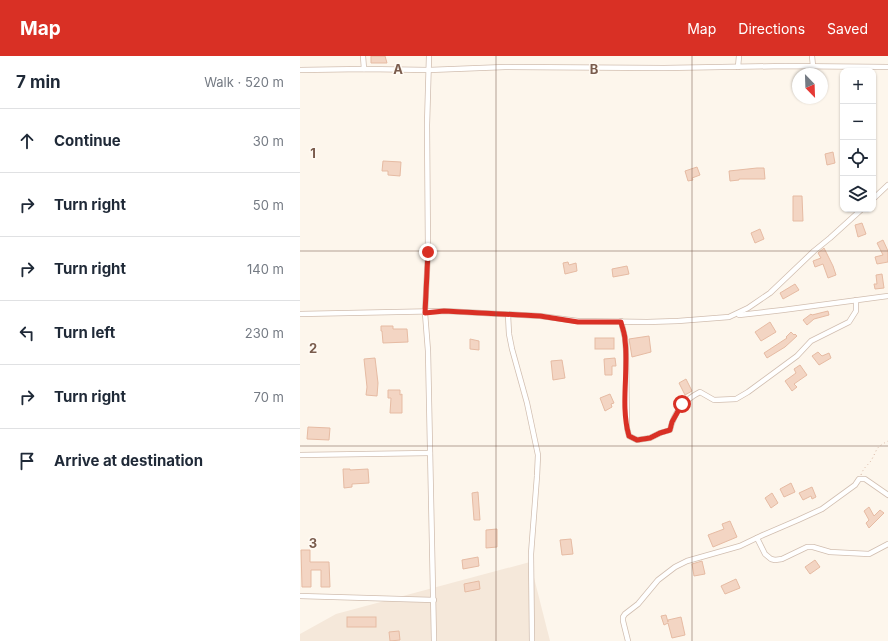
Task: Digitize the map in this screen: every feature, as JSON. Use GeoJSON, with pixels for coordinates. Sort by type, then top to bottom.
{"type":"FeatureCollection","features":[{"type":"Feature","properties":{"kind":"street"},"geometry":{"type":"LineString","coordinates":[[363,56],[364,69]]}},
{"type":"Feature","properties":{"kind":"street"},"geometry":{"type":"LineString","coordinates":[[429,56],[427,125],[428,252],[425,313],[428,351],[434,641]]}},
{"type":"Feature","properties":{"kind":"street"},"geometry":{"type":"LineString","coordinates":[[738,56],[738,67]]}},
{"type":"Feature","properties":{"kind":"street"},"geometry":{"type":"LineString","coordinates":[[812,56],[813,66]]}},
{"type":"Feature","properties":{"kind":"street"},"geometry":{"type":"LineString","coordinates":[[300,70],[429,70],[505,67],[888,67]]}},
{"type":"Feature","properties":{"kind":"street"},"geometry":{"type":"LineString","coordinates":[[876,196],[888,185]]}},
{"type":"Feature","properties":{"kind":"street"},"geometry":{"type":"LineString","coordinates":[[734,315],[748,308],[770,293],[814,251],[859,212]]}},
{"type":"Feature","properties":{"kind":"street"},"geometry":{"type":"LineString","coordinates":[[300,314],[425,313],[444,311],[540,316],[578,322],[678,321],[722,318],[734,315],[888,296]]}},
{"type":"Feature","properties":{"kind":"street"},"geometry":{"type":"LineString","coordinates":[[621,322],[626,350],[627,428],[629,436],[637,440],[650,438],[670,430],[672,422],[682,404],[690,397],[700,392],[714,400],[736,399],[748,392],[797,356],[811,341],[849,322],[856,311],[856,300]]}},
{"type":"Feature","properties":{"kind":"street"},"geometry":{"type":"LineString","coordinates":[[508,315],[509,334],[512,349],[527,403],[538,455],[531,554],[532,641]]}},
{"type":"Feature","properties":{"kind":"street"},"geometry":{"type":"LineString","coordinates":[[300,455],[430,453]]}},
{"type":"Feature","properties":{"kind":"street"},"geometry":{"type":"LineString","coordinates":[[628,641],[623,618],[625,614],[638,604],[658,580],[687,561],[740,546],[822,509],[855,485],[859,478],[865,479],[888,495]]}},
{"type":"Feature","properties":{"kind":"street"},"geometry":{"type":"LineString","coordinates":[[757,538],[765,554],[771,559],[775,560],[782,559],[807,547],[813,547],[830,552],[869,554],[888,544]]}},
{"type":"Feature","properties":{"kind":"street"},"geometry":{"type":"LineString","coordinates":[[300,596],[434,600]]}},
{"type":"Feature","properties":{"kind":"path"},"geometry":{"type":"LineString","coordinates":[[859,478],[863,468],[872,461],[874,452],[879,446],[888,441]]}},
{"type":"Feature","properties":{"kind":"shaded area"},"geometry":{"type":"Polygon","coordinates":[[[530,562],[550,641],[300,641],[300,634],[336,614],[530,562]]]}},
{"type":"Feature","properties":{"kind":"building"},"geometry":{"type":"Polygon","coordinates":[[[371,56],[385,56],[387,63],[371,63],[371,56]]]}},
{"type":"Feature","properties":{"kind":"building"},"geometry":{"type":"Polygon","coordinates":[[[833,152],[835,163],[827,165],[825,154],[833,152]]]}},
{"type":"Feature","properties":{"kind":"building"},"geometry":{"type":"Polygon","coordinates":[[[383,161],[401,162],[400,176],[388,175],[388,171],[382,171],[383,161]]]}},
{"type":"Feature","properties":{"kind":"building"},"geometry":{"type":"Polygon","coordinates":[[[697,167],[700,175],[692,178],[693,180],[688,181],[685,171],[697,167]]]}},
{"type":"Feature","properties":{"kind":"building"},"geometry":{"type":"Polygon","coordinates":[[[764,168],[765,179],[739,179],[730,181],[729,171],[764,168]]]}},
{"type":"Feature","properties":{"kind":"building"},"geometry":{"type":"Polygon","coordinates":[[[793,196],[802,196],[803,221],[793,221],[793,196]]]}},
{"type":"Feature","properties":{"kind":"building"},"geometry":{"type":"Polygon","coordinates":[[[862,223],[866,234],[858,237],[855,225],[862,223]]]}},
{"type":"Feature","properties":{"kind":"building"},"geometry":{"type":"Polygon","coordinates":[[[760,229],[764,239],[755,243],[751,233],[760,229]]]}},
{"type":"Feature","properties":{"kind":"building"},"geometry":{"type":"Polygon","coordinates":[[[883,240],[888,251],[888,262],[877,264],[875,257],[883,255],[877,243],[883,240]]]}},
{"type":"Feature","properties":{"kind":"building"},"geometry":{"type":"Polygon","coordinates":[[[824,248],[836,275],[828,278],[823,264],[815,267],[813,261],[821,258],[818,253],[824,248]]]}},
{"type":"Feature","properties":{"kind":"building"},"geometry":{"type":"Polygon","coordinates":[[[568,262],[569,265],[576,263],[577,271],[565,274],[563,263],[568,262]]]}},
{"type":"Feature","properties":{"kind":"building"},"geometry":{"type":"Polygon","coordinates":[[[627,266],[629,274],[613,277],[612,269],[627,266]]]}},
{"type":"Feature","properties":{"kind":"building"},"geometry":{"type":"Polygon","coordinates":[[[882,274],[884,288],[875,289],[874,284],[877,284],[876,275],[882,274]]]}},
{"type":"Feature","properties":{"kind":"building"},"geometry":{"type":"Polygon","coordinates":[[[795,284],[799,290],[783,299],[780,293],[795,284]]]}},
{"type":"Feature","properties":{"kind":"building"},"geometry":{"type":"Polygon","coordinates":[[[828,311],[829,315],[814,319],[807,325],[803,320],[811,314],[828,311]]]}},
{"type":"Feature","properties":{"kind":"building"},"geometry":{"type":"Polygon","coordinates":[[[770,322],[776,332],[761,341],[755,332],[770,322]]]}},
{"type":"Feature","properties":{"kind":"building"},"geometry":{"type":"Polygon","coordinates":[[[381,326],[393,326],[393,329],[407,329],[408,342],[383,343],[381,326]]]}},
{"type":"Feature","properties":{"kind":"building"},"geometry":{"type":"Polygon","coordinates":[[[791,332],[797,336],[785,347],[767,358],[764,353],[787,338],[786,337],[791,332]]]}},
{"type":"Feature","properties":{"kind":"building"},"geometry":{"type":"Polygon","coordinates":[[[649,336],[651,352],[632,357],[629,339],[649,336]]]}},
{"type":"Feature","properties":{"kind":"building"},"geometry":{"type":"Polygon","coordinates":[[[595,338],[614,338],[614,349],[595,349],[595,338]]]}},
{"type":"Feature","properties":{"kind":"building"},"geometry":{"type":"Polygon","coordinates":[[[470,339],[479,341],[479,350],[470,349],[470,339]]]}},
{"type":"Feature","properties":{"kind":"building"},"geometry":{"type":"Polygon","coordinates":[[[818,352],[822,356],[829,353],[831,358],[819,365],[812,356],[818,352]]]}},
{"type":"Feature","properties":{"kind":"building"},"geometry":{"type":"Polygon","coordinates":[[[375,358],[378,383],[377,396],[366,395],[367,387],[364,359],[375,358]]]}},
{"type":"Feature","properties":{"kind":"building"},"geometry":{"type":"Polygon","coordinates":[[[615,358],[616,366],[612,366],[612,375],[605,375],[604,359],[615,358]]]}},
{"type":"Feature","properties":{"kind":"building"},"geometry":{"type":"Polygon","coordinates":[[[562,360],[565,378],[553,380],[551,361],[562,360]]]}},
{"type":"Feature","properties":{"kind":"building"},"geometry":{"type":"Polygon","coordinates":[[[800,365],[807,375],[794,384],[797,387],[792,391],[785,381],[796,373],[794,369],[800,365]]]}},
{"type":"Feature","properties":{"kind":"building"},"geometry":{"type":"Polygon","coordinates":[[[686,379],[692,391],[685,395],[679,383],[686,379]]]}},
{"type":"Feature","properties":{"kind":"building"},"geometry":{"type":"Polygon","coordinates":[[[388,390],[400,390],[400,395],[402,394],[402,413],[390,413],[391,398],[388,398],[388,390]]]}},
{"type":"Feature","properties":{"kind":"building"},"geometry":{"type":"Polygon","coordinates":[[[610,394],[614,403],[611,404],[612,407],[605,411],[600,398],[610,394]]]}},
{"type":"Feature","properties":{"kind":"building"},"geometry":{"type":"Polygon","coordinates":[[[308,427],[330,428],[329,440],[307,439],[308,427]]]}},
{"type":"Feature","properties":{"kind":"building"},"geometry":{"type":"Polygon","coordinates":[[[343,469],[368,469],[369,483],[352,484],[352,487],[344,488],[343,469]]]}},
{"type":"Feature","properties":{"kind":"building"},"geometry":{"type":"Polygon","coordinates":[[[791,483],[795,492],[784,497],[780,489],[791,483]]]}},
{"type":"Feature","properties":{"kind":"building"},"geometry":{"type":"Polygon","coordinates":[[[812,487],[816,497],[812,499],[811,496],[803,500],[799,493],[812,487]]]}},
{"type":"Feature","properties":{"kind":"building"},"geometry":{"type":"Polygon","coordinates":[[[478,492],[480,520],[474,520],[472,493],[478,492]]]}},
{"type":"Feature","properties":{"kind":"building"},"geometry":{"type":"Polygon","coordinates":[[[772,493],[778,503],[771,508],[765,498],[772,493]]]}},
{"type":"Feature","properties":{"kind":"building"},"geometry":{"type":"Polygon","coordinates":[[[869,507],[874,516],[880,510],[884,513],[869,528],[866,523],[869,520],[864,511],[869,507]]]}},
{"type":"Feature","properties":{"kind":"building"},"geometry":{"type":"Polygon","coordinates":[[[730,521],[737,537],[713,547],[708,535],[724,529],[722,524],[730,521]]]}},
{"type":"Feature","properties":{"kind":"building"},"geometry":{"type":"Polygon","coordinates":[[[497,529],[497,547],[486,548],[486,530],[497,529]]]}},
{"type":"Feature","properties":{"kind":"building"},"geometry":{"type":"Polygon","coordinates":[[[571,539],[573,554],[562,555],[560,540],[571,539]]]}},
{"type":"Feature","properties":{"kind":"building"},"geometry":{"type":"Polygon","coordinates":[[[301,550],[310,550],[310,562],[329,562],[330,587],[321,587],[321,570],[311,570],[311,587],[302,587],[301,550]]]}},
{"type":"Feature","properties":{"kind":"building"},"geometry":{"type":"Polygon","coordinates":[[[478,557],[479,566],[463,569],[462,560],[478,557]]]}},
{"type":"Feature","properties":{"kind":"building"},"geometry":{"type":"Polygon","coordinates":[[[815,560],[820,567],[810,574],[805,567],[815,560]]]}},
{"type":"Feature","properties":{"kind":"building"},"geometry":{"type":"Polygon","coordinates":[[[702,561],[705,574],[694,576],[692,564],[702,561]]]}},
{"type":"Feature","properties":{"kind":"building"},"geometry":{"type":"Polygon","coordinates":[[[736,579],[740,588],[725,594],[721,586],[736,579]]]}},
{"type":"Feature","properties":{"kind":"building"},"geometry":{"type":"Polygon","coordinates":[[[479,581],[480,589],[465,592],[464,584],[479,581]]]}},
{"type":"Feature","properties":{"kind":"building"},"geometry":{"type":"Polygon","coordinates":[[[666,615],[668,622],[668,620],[681,617],[685,635],[672,638],[668,623],[664,625],[661,616],[666,615]]]}},
{"type":"Feature","properties":{"kind":"building"},"geometry":{"type":"Polygon","coordinates":[[[347,617],[376,617],[376,627],[347,627],[347,617]]]}},
{"type":"Feature","properties":{"kind":"building"},"geometry":{"type":"Polygon","coordinates":[[[399,631],[400,640],[390,641],[389,632],[399,631]]]}},
{"type":"Feature","properties":{"kind":"route"},"geometry":{"type":"LineString","coordinates":[[428,252],[425,313],[444,311],[540,316],[578,322],[621,322],[626,350],[626,413],[629,436],[637,440],[650,438],[670,430],[672,422],[682,404]]}}]}
